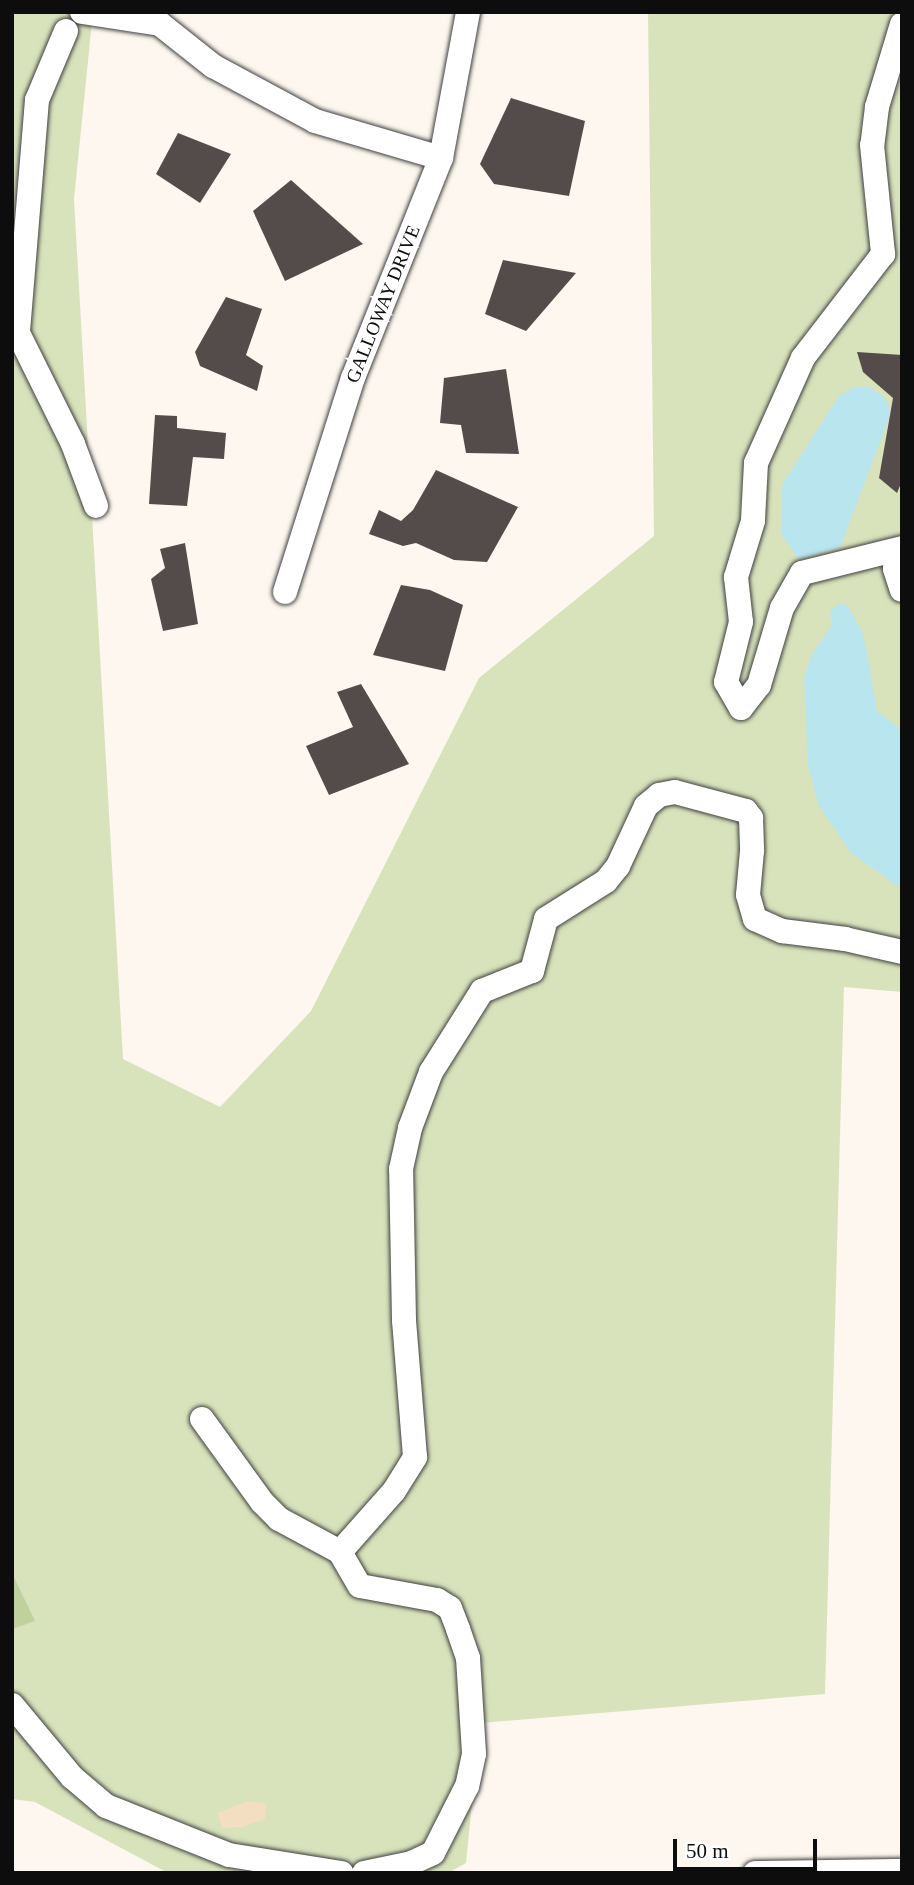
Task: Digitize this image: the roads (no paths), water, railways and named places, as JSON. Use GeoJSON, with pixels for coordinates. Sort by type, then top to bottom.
{"type":"FeatureCollection","features":[{"type":"Feature","properties":{"kind":"street","name":"GALLOWAY DRIVE"},"geometry":{"type":"LineString","coordinates":[[285,592],[353,378],[441,158],[468,12]]}},
{"type":"Feature","properties":{"kind":"street"},"geometry":{"type":"LineString","coordinates":[[96,506],[73,444],[18,333],[21,207],[37,100],[84,20],[160,24],[213,66],[315,121],[441,158]]}},
{"type":"Feature","properties":{"kind":"street"},"geometry":{"type":"LineString","coordinates":[[902,24],[877,107],[872,145],[883,254],[803,358],[756,463],[753,521],[736,577],[741,622],[726,677],[741,708],[759,685],[785,601],[802,573],[837,561],[899,551],[895,569],[902,590]]}},
{"type":"Feature","properties":{"kind":"street"},"geometry":{"type":"LineString","coordinates":[[340,1552],[394,1491],[415,1457],[404,1320],[400,1180],[406,1142],[431,1072],[482,991],[533,971],[546,919],[606,881],[618,866],[646,806],[659,795],[675,792],[746,811],[751,818],[752,851],[748,895],[755,919],[782,931],[845,939],[902,952]]}},
{"type":"Feature","properties":{"kind":"street"},"geometry":{"type":"LineString","coordinates":[[202,1419],[237,1472],[279,1519],[340,1552],[360,1586],[437,1600],[450,1608],[468,1658],[474,1754],[467,1786],[433,1853],[412,1864],[364,1873]]}},
{"type":"Feature","properties":{"kind":"street"},"geometry":{"type":"LineString","coordinates":[[12,1705],[72,1777],[106,1806],[229,1855],[342,1873]]}},
{"type":"Feature","properties":{"kind":"street"},"geometry":{"type":"LineString","coordinates":[[755,1873],[902,1871]]}},
{"type":"Feature","properties":{"kind":"water"},"geometry":{"type":"Polygon","coordinates":[[[854,387],[870,387],[884,397],[889,405],[889,418],[840,548],[798,559],[781,533],[782,485],[839,396],[854,387]]]}},
{"type":"Feature","properties":{"kind":"water"},"geometry":{"type":"Polygon","coordinates":[[[840,603],[848,606],[864,636],[877,711],[902,730],[902,889],[851,853],[819,806],[808,765],[804,678],[811,656],[832,625],[830,611],[840,603]]]}}]}
